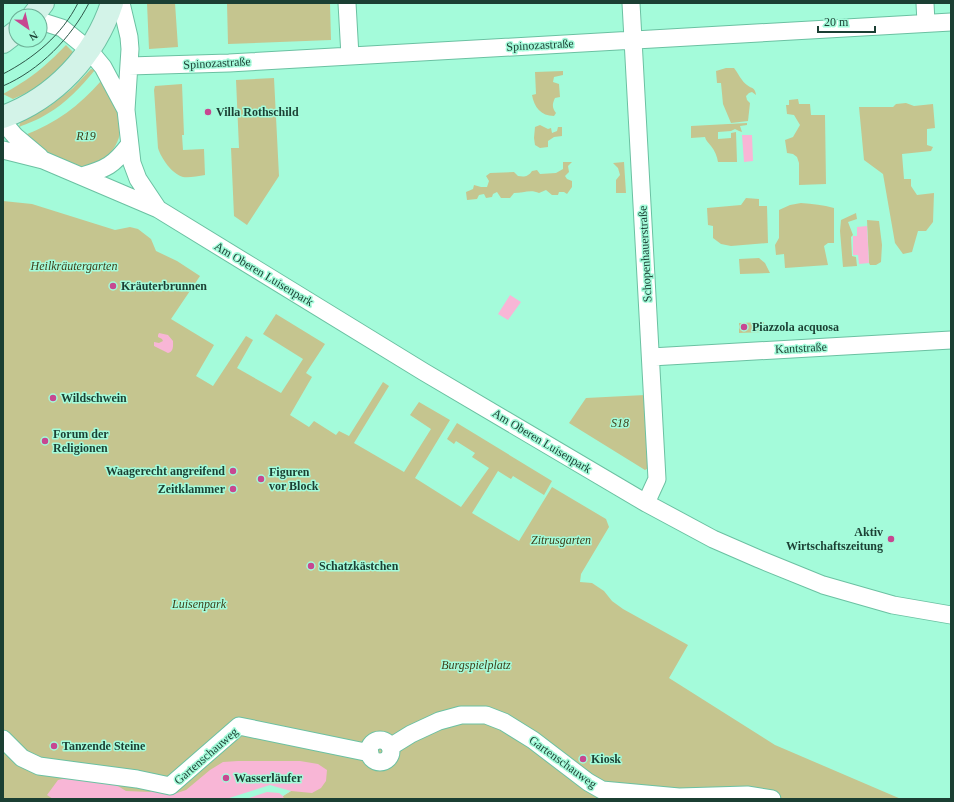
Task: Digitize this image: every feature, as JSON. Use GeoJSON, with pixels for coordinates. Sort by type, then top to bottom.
{"type":"FeatureCollection","features":[{"type":"Feature","properties":{"kind":"main road"},"geometry":{"type":"LineString","coordinates":[[3,117],[16,112],[51,92],[73,71],[89,50],[108,14],[112,3]]}},
{"type":"Feature","properties":{"kind":"street","name":"Am Oberen Luisenpark"},"geometry":{"type":"LineString","coordinates":[[121,3],[129,37],[126,110],[132,163],[136,174],[158,209]]}},
{"type":"Feature","properties":{"kind":"street"},"geometry":{"type":"LineString","coordinates":[[347,3],[350,56]]}},
{"type":"Feature","properties":{"kind":"street","name":"Schopenhauerstraße"},"geometry":{"type":"LineString","coordinates":[[631,3],[657,479],[646,503]]}},
{"type":"Feature","properties":{"kind":"street"},"geometry":{"type":"LineString","coordinates":[[925,3],[926,23]]}},
{"type":"Feature","properties":{"kind":"street","name":"Spinozastraße"},"geometry":{"type":"LineString","coordinates":[[129,66],[222,63],[951,22]]}},
{"type":"Feature","properties":{"kind":"street","name":"Am Oberen Luisenpark"},"geometry":{"type":"LineString","coordinates":[[48,24],[62,28],[89,50],[104,67],[126,110]]}},
{"type":"Feature","properties":{"kind":"street","name":"Am Oberen Luisenpark"},"geometry":{"type":"LineString","coordinates":[[3,122],[15,136],[43,160]]}},
{"type":"Feature","properties":{"kind":"street"},"geometry":{"type":"LineString","coordinates":[[82,176],[103,170],[119,159],[129,145]]}},
{"type":"Feature","properties":{"kind":"street","name":"Am Oberen Luisenpark"},"geometry":{"type":"LineString","coordinates":[[3,150],[43,160],[158,209],[424,372],[646,503],[713,539],[823,584],[893,605],[951,615]]}},
{"type":"Feature","properties":{"kind":"street","name":"Kantstraße"},"geometry":{"type":"LineString","coordinates":[[651,357],[951,340]]}},
{"type":"Feature","properties":{"kind":"street","name":"Gartenschauweg"},"geometry":{"type":"LineString","coordinates":[[3,739],[22,758],[39,766],[138,779],[170,786],[239,726],[370,753],[373,759],[382,761],[390,756],[390,747],[411,734],[439,721],[461,715],[486,716],[504,722],[533,740],[588,782],[602,790],[679,797],[747,795],[772,799]]}},
{"type":"Feature","properties":{"kind":"green space"},"geometry":{"type":"Polygon","coordinates":[[[147,3],[175,3],[178,47],[149,49],[147,3]]]}},
{"type":"Feature","properties":{"kind":"green space"},"geometry":{"type":"Polygon","coordinates":[[[227,3],[330,3],[331,40],[228,44],[227,3]]]}},
{"type":"Feature","properties":{"kind":"green space"},"geometry":{"type":"Polygon","coordinates":[[[66,45],[74,53],[60,68],[39,86],[13,99],[3,94],[37,72],[66,45]]]}},
{"type":"Feature","properties":{"kind":"green space"},"geometry":{"type":"Polygon","coordinates":[[[726,68],[734,68],[743,82],[755,91],[756,95],[752,92],[746,96],[750,103],[748,121],[731,123],[723,104],[721,83],[717,83],[716,71],[726,68]]]}},
{"type":"Feature","properties":{"kind":"green space"},"geometry":{"type":"Polygon","coordinates":[[[91,69],[95,70],[61,105],[40,118],[19,127],[20,123],[50,106],[73,88],[91,69]]]}},
{"type":"Feature","properties":{"kind":"green space"},"geometry":{"type":"Polygon","coordinates":[[[563,71],[563,75],[554,77],[553,82],[559,84],[560,97],[555,98],[553,104],[553,108],[556,113],[554,116],[549,116],[542,113],[534,103],[532,95],[536,94],[535,72],[563,71]]]}},
{"type":"Feature","properties":{"kind":"green space"},"geometry":{"type":"Polygon","coordinates":[[[274,78],[279,176],[247,225],[234,216],[231,148],[239,148],[236,80],[274,78]]]}},
{"type":"Feature","properties":{"kind":"green space","name":"R19"},"geometry":{"type":"Polygon","coordinates":[[[101,81],[115,106],[120,122],[120,132],[118,141],[113,149],[99,162],[81,166],[65,163],[41,148],[25,135],[47,125],[66,113],[93,90],[101,81]]]}},
{"type":"Feature","properties":{"kind":"green space"},"geometry":{"type":"Polygon","coordinates":[[[182,84],[184,135],[182,135],[183,150],[204,149],[205,175],[183,177],[175,173],[168,165],[158,148],[155,86],[182,84]]]}},
{"type":"Feature","properties":{"kind":"green space"},"geometry":{"type":"Polygon","coordinates":[[[798,99],[799,104],[810,104],[811,115],[825,115],[826,184],[799,185],[799,163],[797,157],[793,154],[787,153],[785,140],[793,137],[800,125],[794,115],[787,114],[786,105],[789,105],[789,100],[798,99]]]}},
{"type":"Feature","properties":{"kind":"green space"},"geometry":{"type":"Polygon","coordinates":[[[906,103],[914,106],[933,104],[935,128],[927,129],[927,145],[933,147],[931,151],[902,154],[904,179],[911,179],[911,186],[917,195],[934,193],[933,222],[926,231],[918,231],[912,252],[903,254],[895,243],[883,174],[864,160],[859,107],[893,107],[896,104],[906,103]]]}},
{"type":"Feature","properties":{"kind":"green space"},"geometry":{"type":"Polygon","coordinates":[[[747,123],[747,125],[740,126],[742,132],[735,129],[731,131],[718,132],[718,139],[731,138],[731,133],[736,132],[737,162],[718,162],[715,152],[705,137],[691,138],[691,126],[747,123]]]}},
{"type":"Feature","properties":{"kind":"green space"},"geometry":{"type":"Polygon","coordinates":[[[540,125],[548,129],[551,128],[552,133],[557,131],[558,127],[562,127],[562,136],[554,137],[548,141],[548,147],[540,148],[535,145],[534,138],[535,127],[540,125]]]}},
{"type":"Feature","properties":{"kind":"green space"},"geometry":{"type":"Polygon","coordinates":[[[563,162],[572,162],[568,166],[569,172],[565,176],[567,179],[572,181],[572,187],[567,194],[564,192],[559,192],[558,195],[552,195],[546,190],[539,193],[530,191],[514,193],[510,198],[501,198],[497,192],[493,194],[492,197],[486,198],[484,194],[479,195],[477,199],[467,200],[466,192],[473,189],[474,185],[487,187],[489,181],[486,176],[490,173],[514,172],[518,176],[526,176],[532,171],[537,170],[540,174],[556,173],[563,169],[563,162]]]}},
{"type":"Feature","properties":{"kind":"green space"},"geometry":{"type":"Polygon","coordinates":[[[624,162],[626,193],[616,193],[616,180],[620,175],[618,168],[613,163],[624,162]]]}},
{"type":"Feature","properties":{"kind":"green space"},"geometry":{"type":"Polygon","coordinates":[[[746,198],[759,199],[759,206],[767,206],[768,243],[731,246],[721,244],[713,238],[713,226],[708,225],[707,208],[741,205],[746,198]]]}},
{"type":"Feature","properties":{"kind":"green space","name":"Luisenpark"},"geometry":{"type":"Polygon","coordinates":[[[3,201],[32,204],[115,230],[130,227],[138,229],[151,239],[156,251],[177,261],[200,276],[171,319],[214,345],[196,376],[213,386],[246,336],[253,340],[237,368],[281,393],[303,359],[263,334],[276,314],[325,344],[306,373],[312,377],[290,415],[309,427],[314,421],[336,435],[339,431],[349,436],[383,382],[389,386],[354,443],[404,472],[431,429],[410,415],[419,402],[450,420],[415,478],[461,507],[489,468],[472,457],[475,453],[456,441],[454,444],[447,439],[457,423],[552,481],[544,495],[513,476],[511,479],[498,471],[472,513],[519,541],[552,487],[606,519],[609,527],[581,574],[580,582],[592,583],[604,591],[612,601],[623,609],[688,645],[669,678],[775,745],[901,799],[3,799],[3,201]]]}},
{"type":"Feature","properties":{"kind":"green space"},"geometry":{"type":"Polygon","coordinates":[[[801,203],[834,208],[834,243],[828,243],[824,246],[828,265],[785,268],[784,254],[776,255],[775,245],[779,238],[779,210],[790,205],[801,203]]]}},
{"type":"Feature","properties":{"kind":"green space"},"geometry":{"type":"Polygon","coordinates":[[[856,213],[857,219],[848,222],[853,235],[851,237],[852,256],[856,257],[857,266],[843,267],[840,231],[841,220],[856,213]]]}},
{"type":"Feature","properties":{"kind":"green space"},"geometry":{"type":"Polygon","coordinates":[[[867,220],[879,221],[882,245],[881,262],[876,265],[870,265],[869,263],[867,220]]]}},
{"type":"Feature","properties":{"kind":"green space"},"geometry":{"type":"Polygon","coordinates":[[[759,258],[765,263],[770,273],[740,274],[739,259],[759,258]]]}},
{"type":"Feature","properties":{"kind":"green space"},"geometry":{"type":"Polygon","coordinates":[[[764,322],[764,332],[739,333],[739,323],[764,322]]]}},
{"type":"Feature","properties":{"kind":"green space","name":"S18"},"geometry":{"type":"Polygon","coordinates":[[[645,395],[650,467],[645,470],[569,423],[586,398],[645,395]]]}},
{"type":"Feature","properties":{"kind":"shaded area"},"geometry":{"type":"Polygon","coordinates":[[[742,135],[752,135],[753,161],[744,162],[742,135]]]}},
{"type":"Feature","properties":{"kind":"shaded area"},"geometry":{"type":"Polygon","coordinates":[[[867,226],[869,263],[859,264],[858,255],[853,255],[853,236],[857,236],[857,227],[867,226]]]}},
{"type":"Feature","properties":{"kind":"shaded area"},"geometry":{"type":"Polygon","coordinates":[[[510,295],[521,302],[508,320],[498,314],[510,295]]]}},
{"type":"Feature","properties":{"kind":"shaded area"},"geometry":{"type":"Polygon","coordinates":[[[159,333],[168,335],[173,341],[173,348],[170,352],[168,353],[154,346],[154,342],[159,343],[163,341],[158,337],[159,333]]]}},
{"type":"Feature","properties":{"kind":"shaded area"},"geometry":{"type":"Polygon","coordinates":[[[300,761],[318,764],[327,770],[326,781],[321,788],[312,793],[291,791],[283,796],[284,799],[53,799],[47,795],[58,780],[71,777],[113,783],[126,791],[150,792],[153,790],[174,794],[186,790],[210,770],[223,762],[300,761]]]}},
{"type":"Feature","properties":{"kind":"pier"},"geometry":{"type":"Polygon","coordinates":[[[270,785],[291,791],[283,796],[279,793],[267,792],[246,799],[226,799],[270,785]]]}},
{"type":"Feature","properties":{"kind":"tram line"},"geometry":{"type":"LineString","coordinates":[[3,74],[26,61],[46,44],[64,25],[78,3]]}},
{"type":"Feature","properties":{"kind":"tram line"},"geometry":{"type":"LineString","coordinates":[[3,86],[30,71],[53,52],[82,16],[89,3]]}},
{"type":"Feature","properties":{"kind":"place","name":"Villa Rothschild"},"geometry":{"type":"Point","coordinates":[208,112]}},
{"type":"Feature","properties":{"kind":"place","name":"Kräuterbrunnen"},"geometry":{"type":"Point","coordinates":[113,286]}},
{"type":"Feature","properties":{"kind":"place","name":"Piazzola acquosa"},"geometry":{"type":"Point","coordinates":[744,327]}},
{"type":"Feature","properties":{"kind":"place","name":"Wildschwein"},"geometry":{"type":"Point","coordinates":[53,398]}},
{"type":"Feature","properties":{"kind":"place","name":"Forum der Religionen"},"geometry":{"type":"Point","coordinates":[45,441]}},
{"type":"Feature","properties":{"kind":"place","name":"Waagerecht angreifend"},"geometry":{"type":"Point","coordinates":[233,471]}},
{"type":"Feature","properties":{"kind":"place","name":"Figuren vor Block"},"geometry":{"type":"Point","coordinates":[261,479]}},
{"type":"Feature","properties":{"kind":"place","name":"Zeitklammer"},"geometry":{"type":"Point","coordinates":[233,489]}},
{"type":"Feature","properties":{"kind":"place","name":"Aktiv Wirtschaftszeitung"},"geometry":{"type":"Point","coordinates":[891,539]}},
{"type":"Feature","properties":{"kind":"place","name":"Schatzkästchen"},"geometry":{"type":"Point","coordinates":[311,566]}},
{"type":"Feature","properties":{"kind":"place","name":"Tanzende Steine"},"geometry":{"type":"Point","coordinates":[54,746]}},
{"type":"Feature","properties":{"kind":"place","name":"Kiosk"},"geometry":{"type":"Point","coordinates":[583,759]}},
{"type":"Feature","properties":{"kind":"place","name":"Wasserläufer"},"geometry":{"type":"Point","coordinates":[226,778]}},
{"type":"Feature","properties":{"kind":"park label","name":"Heilkräutergarten"},"geometry":{"type":"Point","coordinates":[74,266]}},
{"type":"Feature","properties":{"kind":"park label","name":"Zitrusgarten"},"geometry":{"type":"Point","coordinates":[561,540]}},
{"type":"Feature","properties":{"kind":"park label","name":"Burgspielplatz"},"geometry":{"type":"Point","coordinates":[476,665]}}]}
